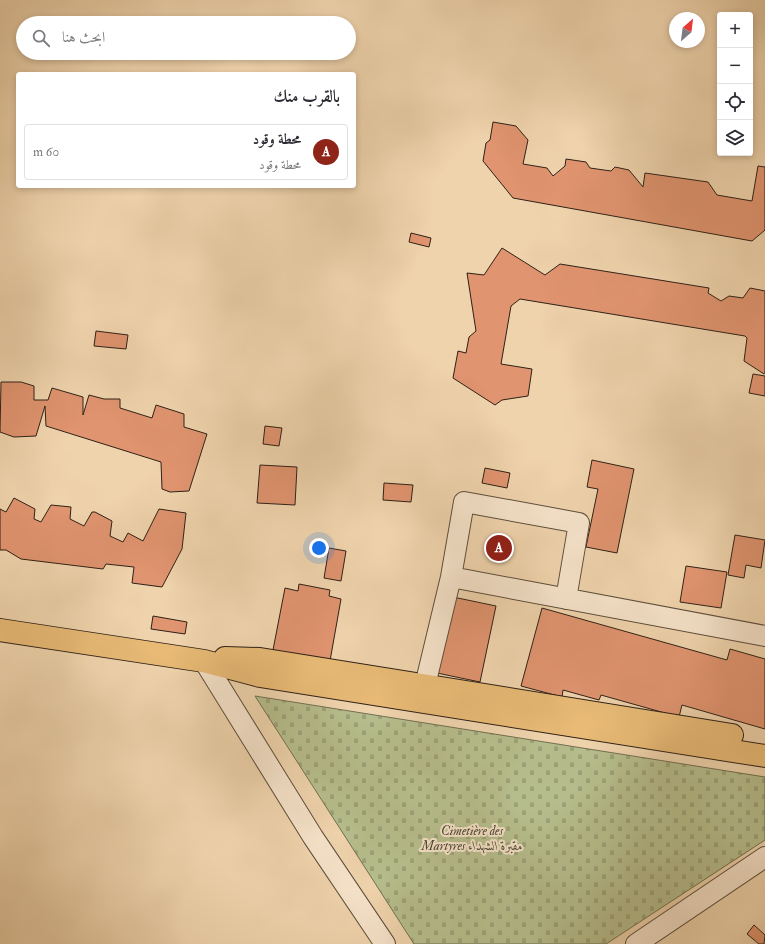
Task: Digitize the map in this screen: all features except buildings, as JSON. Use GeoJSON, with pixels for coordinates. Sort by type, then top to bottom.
{"type":"FeatureCollection","features":[{"type":"Feature","properties":{"kind":"main road"},"geometry":{"type":"LineString","coordinates":[[0,630],[204,661],[229,658],[260,659],[423,694],[765,756]]}},
{"type":"Feature","properties":{"kind":"main road"},"geometry":{"type":"LineString","coordinates":[[423,694],[765,740]]}},
{"type":"Feature","properties":{"kind":"street"},"geometry":{"type":"LineString","coordinates":[[423,694],[451,577],[464,502],[579,523],[566,599]]}},
{"type":"Feature","properties":{"kind":"street"},"geometry":{"type":"LineString","coordinates":[[451,577],[765,636]]}},
{"type":"Feature","properties":{"kind":"street"},"geometry":{"type":"LineString","coordinates":[[204,661],[313,837],[385,944]]}},
{"type":"Feature","properties":{"kind":"street"},"geometry":{"type":"LineString","coordinates":[[636,944],[765,857]]}},
{"type":"Feature","properties":{"kind":"green space","name":"Cimetière des Martyres مقبرة الشهداء"},"geometry":{"type":"Polygon","coordinates":[[[255,696],[765,777],[765,840],[606,944],[414,944],[255,696]]]}},
{"type":"Feature","properties":{"kind":"place","name":"محطة وقود"},"geometry":{"type":"Point","coordinates":[499,548]}}]}
